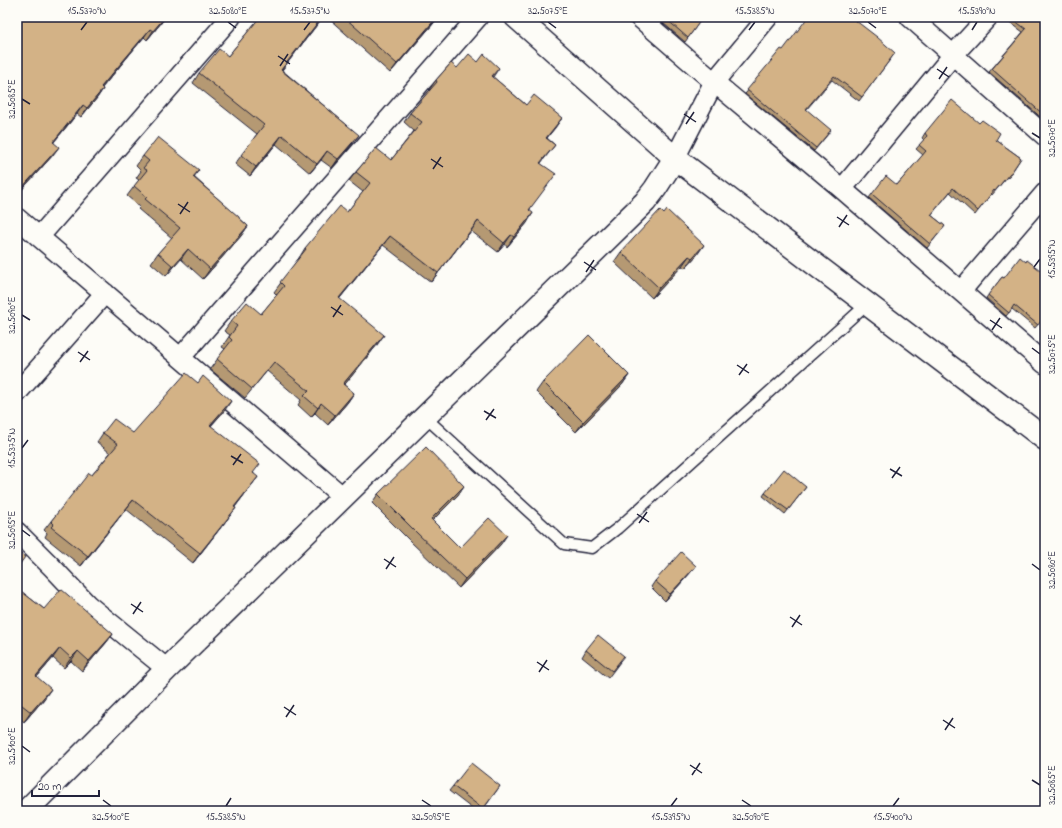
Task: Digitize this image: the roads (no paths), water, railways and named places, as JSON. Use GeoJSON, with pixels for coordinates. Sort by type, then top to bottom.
{"type":"FeatureCollection","features":[{"type":"Feature","properties":{"kind":"street"},"geometry":{"type":"LineString","coordinates":[[39,237],[231,17]]}},
{"type":"Feature","properties":{"kind":"street"},"geometry":{"type":"LineString","coordinates":[[180,357],[478,17]]}},
{"type":"Feature","properties":{"kind":"street"},"geometry":{"type":"LineString","coordinates":[[516,17],[674,158],[1045,439]]}},
{"type":"Feature","properties":{"kind":"street"},"geometry":{"type":"LineString","coordinates":[[639,17],[1045,364]]}},
{"type":"Feature","properties":{"kind":"street"},"geometry":{"type":"LineString","coordinates":[[26,811],[167,669],[645,202],[659,183],[674,158],[714,82],[768,17]]}},
{"type":"Feature","properties":{"kind":"street"},"geometry":{"type":"LineString","coordinates":[[910,17],[1045,136]]}},
{"type":"Feature","properties":{"kind":"street"},"geometry":{"type":"LineString","coordinates":[[842,189],[953,55],[988,17]]}},
{"type":"Feature","properties":{"kind":"street"},"geometry":{"type":"LineString","coordinates":[[961,291],[1045,193]]}},
{"type":"Feature","properties":{"kind":"street"},"geometry":{"type":"LineString","coordinates":[[17,218],[343,497]]}},
{"type":"Feature","properties":{"kind":"street"},"geometry":{"type":"LineString","coordinates":[[17,393],[105,293]]}},
{"type":"Feature","properties":{"kind":"street"},"geometry":{"type":"LineString","coordinates":[[17,532],[88,605],[167,669]]}},
{"type":"Feature","properties":{"kind":"lane"},"geometry":{"type":"LineString","coordinates":[[425,417],[564,544],[592,548],[618,528],[867,304]]}}]}
